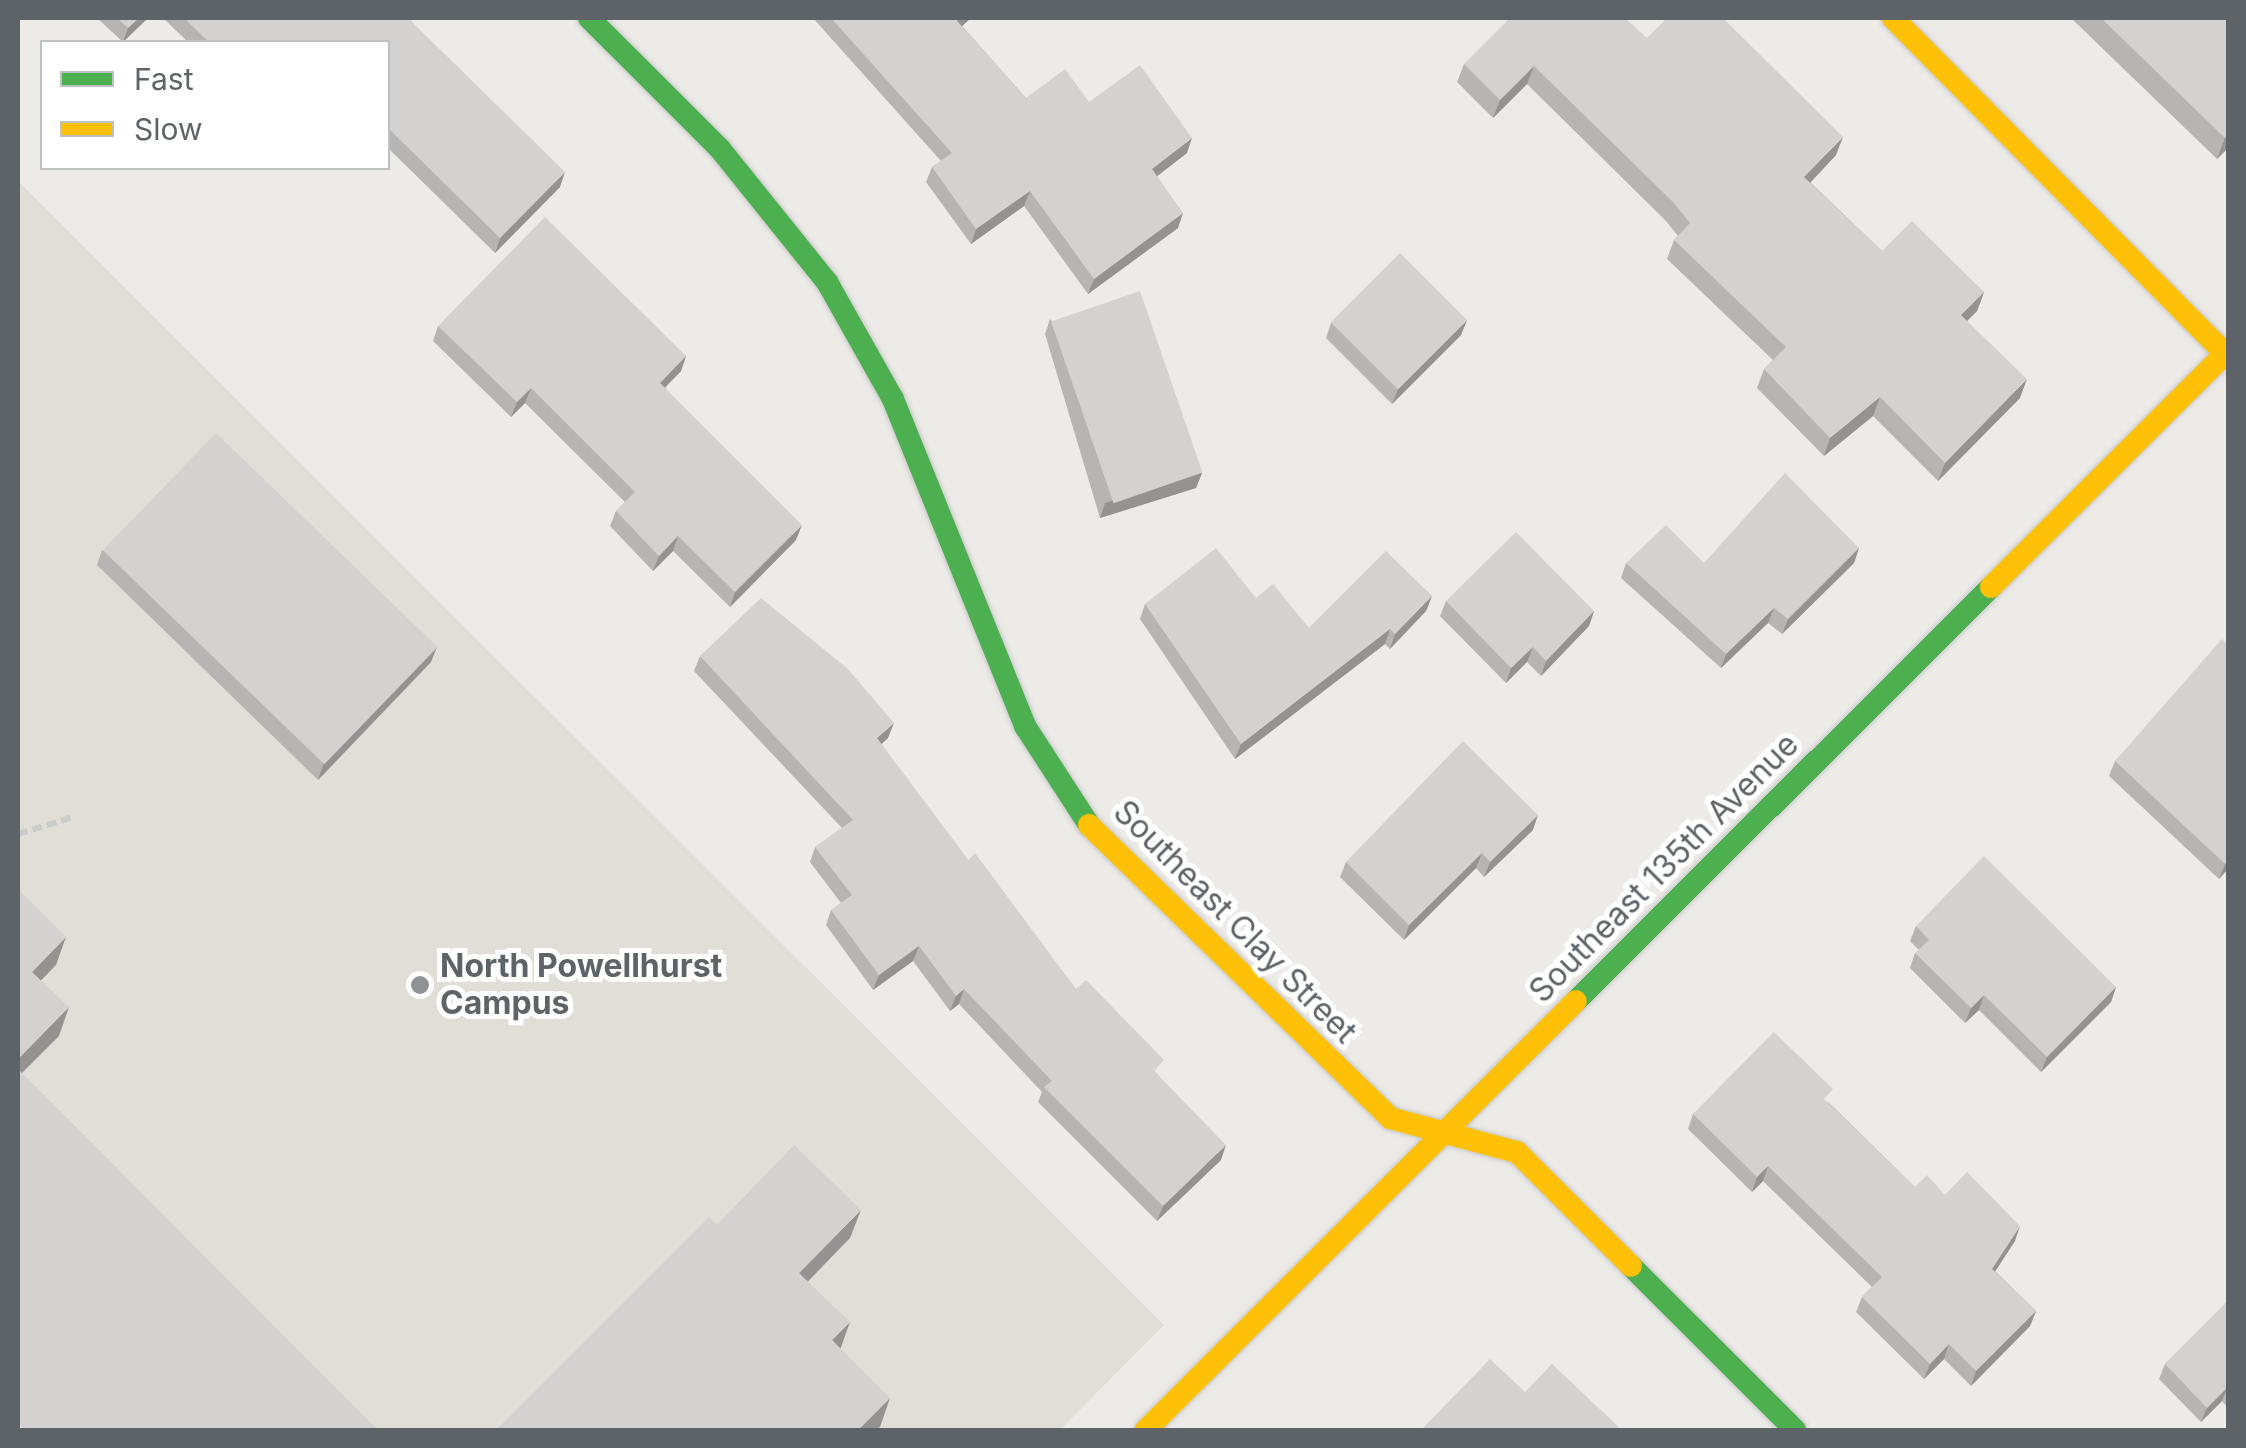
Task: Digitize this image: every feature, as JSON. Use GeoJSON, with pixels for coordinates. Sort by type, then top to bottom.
{"type":"FeatureCollection","features":[{"type":"Feature","properties":{"kind":"street","name":"Southeast Clay Street"},"geometry":{"type":"LineString","coordinates":[[590,18],[720,149],[827,282],[892,399],[1025,726],[1090,826],[1390,1118],[1517,1152],[1795,1430]]}},
{"type":"Feature","properties":{"kind":"street"},"geometry":{"type":"LineString","coordinates":[[1893,18],[2227,353]]}},
{"type":"Feature","properties":{"kind":"street","name":"Southeast 135th Avenue"},"geometry":{"type":"LineString","coordinates":[[1146,1430],[2227,353]]}},
{"type":"Feature","properties":{"kind":"path"},"geometry":{"type":"LineString","coordinates":[[18,834],[73,817]]}},
{"type":"Feature","properties":{"kind":"shaded area","name":"North Powellhurst Campus"},"geometry":{"type":"Polygon","coordinates":[[[18,181],[1164,1325],[1060,1430],[18,1430],[18,181]]]}},
{"type":"Feature","properties":{"kind":"building"},"geometry":{"type":"Polygon","coordinates":[[[117,18],[139,18],[128,28],[117,18]]]}},
{"type":"Feature","properties":{"kind":"building"},"geometry":{"type":"Polygon","coordinates":[[[184,18],[408,18],[565,172],[500,238],[390,130],[390,40],[207,40],[184,18]]]}},
{"type":"Feature","properties":{"kind":"building"},"geometry":{"type":"Polygon","coordinates":[[[831,18],[960,18],[957,21],[1026,98],[1065,69],[1089,102],[1140,65],[1192,138],[1152,169],[1183,213],[1094,279],[1030,191],[976,229],[932,167],[952,153],[831,18]]]}},
{"type":"Feature","properties":{"kind":"building"},"geometry":{"type":"Polygon","coordinates":[[[1510,18],[1625,18],[1647,38],[1667,18],[1723,18],[1843,137],[1804,177],[1882,251],[1912,221],[1984,292],[1961,315],[2027,379],[1945,463],[1880,397],[1830,438],[1764,369],[1786,347],[1674,240],[1690,223],[1673,202],[1534,66],[1500,100],[1464,64],[1510,18]]]}},
{"type":"Feature","properties":{"kind":"building"},"geometry":{"type":"Polygon","coordinates":[[[2101,18],[2228,18],[2225,138],[2101,18]]]}},
{"type":"Feature","properties":{"kind":"building"},"geometry":{"type":"Polygon","coordinates":[[[545,217],[686,356],[660,383],[802,525],[735,592],[678,536],[659,556],[616,511],[635,492],[531,388],[517,402],[438,326],[545,217]]]}},
{"type":"Feature","properties":{"kind":"building"},"geometry":{"type":"Polygon","coordinates":[[[1400,253],[1467,320],[1398,389],[1331,322],[1400,253]]]}},
{"type":"Feature","properties":{"kind":"building"},"geometry":{"type":"Polygon","coordinates":[[[1140,291],[1203,473],[1114,503],[1051,322],[1140,291]]]}},
{"type":"Feature","properties":{"kind":"building"},"geometry":{"type":"Polygon","coordinates":[[[216,433],[438,647],[324,764],[103,550],[216,433]]]}},
{"type":"Feature","properties":{"kind":"building"},"geometry":{"type":"Polygon","coordinates":[[[1785,473],[1859,548],[1788,619],[1774,608],[1726,654],[1626,563],[1666,525],[1704,563],[1785,473]]]}},
{"type":"Feature","properties":{"kind":"building"},"geometry":{"type":"Polygon","coordinates":[[[1516,532],[1594,611],[1546,661],[1533,647],[1511,668],[1446,601],[1516,532]]]}},
{"type":"Feature","properties":{"kind":"building"},"geometry":{"type":"Polygon","coordinates":[[[1216,548],[1256,598],[1273,584],[1309,628],[1386,551],[1432,596],[1395,634],[1390,629],[1241,744],[1145,604],[1216,548]]]}},
{"type":"Feature","properties":{"kind":"building"},"geometry":{"type":"Polygon","coordinates":[[[761,598],[848,669],[894,723],[877,738],[968,860],[975,853],[1076,989],[1086,980],[1164,1060],[1154,1071],[1226,1145],[1163,1206],[1044,1087],[1052,1081],[964,989],[956,996],[919,946],[879,975],[831,910],[852,895],[815,847],[853,820],[700,656],[761,598]]]}},
{"type":"Feature","properties":{"kind":"building"},"geometry":{"type":"Polygon","coordinates":[[[2222,639],[2228,646],[2225,864],[2115,761],[2222,639]]]}},
{"type":"Feature","properties":{"kind":"building"},"geometry":{"type":"Polygon","coordinates":[[[1463,741],[1538,815],[1490,862],[1482,853],[1409,925],[1346,862],[1463,741]]]}},
{"type":"Feature","properties":{"kind":"building"},"geometry":{"type":"Polygon","coordinates":[[[1984,856],[2116,987],[2047,1057],[1984,995],[1971,1008],[1915,953],[1929,940],[1916,926],[1984,856]]]}},
{"type":"Feature","properties":{"kind":"building"},"geometry":{"type":"Polygon","coordinates":[[[18,889],[66,937],[32,972],[69,1007],[18,1059],[18,889]]]}},
{"type":"Feature","properties":{"kind":"building"},"geometry":{"type":"Polygon","coordinates":[[[1774,1032],[1833,1089],[1824,1099],[1915,1187],[1927,1175],[1945,1195],[1967,1172],[2020,1226],[1992,1269],[2036,1311],[1976,1371],[1949,1344],[1930,1364],[1862,1297],[1882,1277],[1768,1166],[1757,1177],[1693,1114],[1774,1032]]]}},
{"type":"Feature","properties":{"kind":"building"},"geometry":{"type":"Polygon","coordinates":[[[18,1069],[378,1430],[25,1430],[18,1423],[18,1069]]]}},
{"type":"Feature","properties":{"kind":"building"},"geometry":{"type":"Polygon","coordinates":[[[794,1145],[861,1210],[799,1273],[850,1322],[832,1340],[890,1398],[858,1430],[496,1430],[709,1217],[717,1225],[794,1145]]]}},
{"type":"Feature","properties":{"kind":"building"},"geometry":{"type":"Polygon","coordinates":[[[2228,1301],[2228,1387],[2207,1408],[2165,1364],[2228,1301]]]}},
{"type":"Feature","properties":{"kind":"building"},"geometry":{"type":"Polygon","coordinates":[[[1490,1359],[1525,1392],[1552,1364],[1622,1430],[1421,1430],[1490,1359]]]}},
{"type":"Feature","properties":{"kind":"traffic: fast"},"geometry":{"type":"LineString","coordinates":[[589,18],[720,149],[827,282],[893,399],[1025,726],[1089,825]]}},
{"type":"Feature","properties":{"kind":"traffic: fast"},"geometry":{"type":"LineString","coordinates":[[1576,1001],[1991,587]]}},
{"type":"Feature","properties":{"kind":"traffic: fast"},"geometry":{"type":"LineString","coordinates":[[1631,1266],[1795,1430]]}},
{"type":"Feature","properties":{"kind":"traffic: slow"},"geometry":{"type":"LineString","coordinates":[[1893,18],[2226,354]]}},
{"type":"Feature","properties":{"kind":"traffic: slow"},"geometry":{"type":"LineString","coordinates":[[1991,587],[2228,351]]}},
{"type":"Feature","properties":{"kind":"traffic: slow"},"geometry":{"type":"LineString","coordinates":[[1089,825],[1390,1118],[1517,1152],[1631,1266]]}},
{"type":"Feature","properties":{"kind":"traffic: slow"},"geometry":{"type":"LineString","coordinates":[[1146,1430],[1576,1001]]}},
{"type":"Feature","properties":{"kind":"place","name":"North Powellhurst Campus"},"geometry":{"type":"Point","coordinates":[420,985]}}]}
